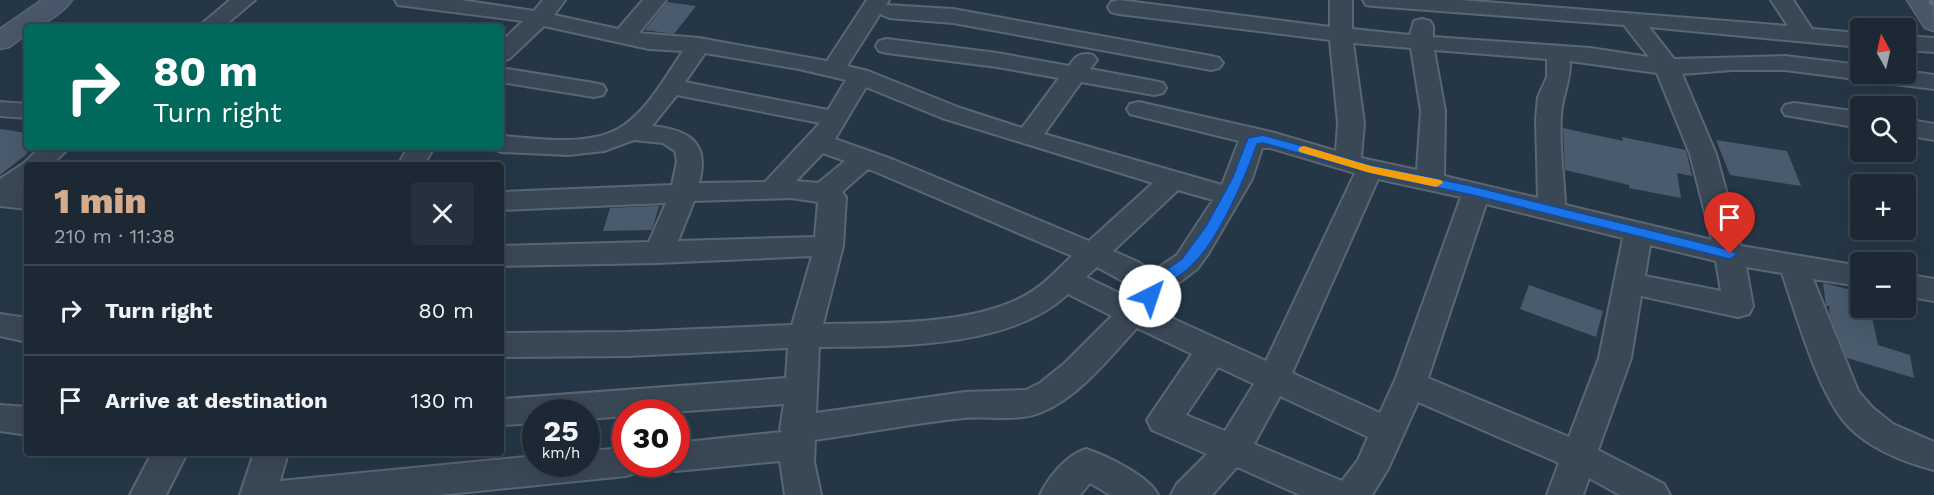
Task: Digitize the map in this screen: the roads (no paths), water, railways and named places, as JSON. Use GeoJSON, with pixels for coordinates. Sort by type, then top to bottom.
{"type":"FeatureCollection","features":[{"type":"Feature","properties":{"kind":"street"},"geometry":{"type":"LineString","coordinates":[[24,24],[59,0]]}},
{"type":"Feature","properties":{"kind":"street"},"geometry":{"type":"LineString","coordinates":[[43,24],[76,0]]}},
{"type":"Feature","properties":{"kind":"street"},"geometry":{"type":"LineString","coordinates":[[213,24],[244,0]]}},
{"type":"Feature","properties":{"kind":"street"},"geometry":{"type":"LineString","coordinates":[[406,0],[484,8],[649,42],[699,45],[860,76],[951,113],[1028,138],[1229,196]]}},
{"type":"Feature","properties":{"kind":"street"},"geometry":{"type":"LineString","coordinates":[[504,51],[540,18],[554,0]]}},
{"type":"Feature","properties":{"kind":"street"},"geometry":{"type":"LineString","coordinates":[[624,36],[655,0]]}},
{"type":"Feature","properties":{"kind":"street"},"geometry":{"type":"LineString","coordinates":[[1189,495],[1209,478],[1233,449],[1274,377],[1359,166],[1351,123],[1341,35],[1341,0]]}},
{"type":"Feature","properties":{"kind":"street"},"geometry":{"type":"LineString","coordinates":[[1374,0],[1424,2],[1850,39]]}},
{"type":"Feature","properties":{"kind":"street"},"geometry":{"type":"LineString","coordinates":[[1782,0],[1805,36]]}},
{"type":"Feature","properties":{"kind":"street"},"geometry":{"type":"LineString","coordinates":[[1920,0],[1934,23]]}},
{"type":"Feature","properties":{"kind":"street"},"geometry":{"type":"LineString","coordinates":[[1424,2],[1421,42],[1433,111],[1430,182]]}},
{"type":"Feature","properties":{"kind":"street"},"geometry":{"type":"LineString","coordinates":[[1028,138],[1076,74],[1120,4],[1341,35],[1590,55],[1666,66],[1785,63],[1850,71]]}},
{"type":"Feature","properties":{"kind":"street"},"geometry":{"type":"LineString","coordinates":[[833,70],[883,5],[1210,63]]}},
{"type":"Feature","properties":{"kind":"street"},"geometry":{"type":"LineString","coordinates":[[466,24],[484,8]]}},
{"type":"Feature","properties":{"kind":"street"},"geometry":{"type":"LineString","coordinates":[[1628,283],[1738,306],[1730,254],[1705,158],[1666,66],[1631,20]]}},
{"type":"Feature","properties":{"kind":"street"},"geometry":{"type":"LineString","coordinates":[[0,41],[24,24]]}},
{"type":"Feature","properties":{"kind":"street"},"geometry":{"type":"LineString","coordinates":[[0,56],[24,38]]}},
{"type":"Feature","properties":{"kind":"street"},"geometry":{"type":"LineString","coordinates":[[1916,44],[1934,45]]}},
{"type":"Feature","properties":{"kind":"street"},"geometry":{"type":"LineString","coordinates":[[614,160],[626,134],[670,86],[699,45]]}},
{"type":"Feature","properties":{"kind":"street"},"geometry":{"type":"LineString","coordinates":[[887,46],[997,60],[1154,88]]}},
{"type":"Feature","properties":{"kind":"street"},"geometry":{"type":"LineString","coordinates":[[1552,211],[1548,118],[1550,97],[1559,76],[1558,53]]}},
{"type":"Feature","properties":{"kind":"street"},"geometry":{"type":"LineString","coordinates":[[504,75],[594,90]]}},
{"type":"Feature","properties":{"kind":"street"},"geometry":{"type":"LineString","coordinates":[[771,191],[827,131],[860,76]]}},
{"type":"Feature","properties":{"kind":"street"},"geometry":{"type":"LineString","coordinates":[[1916,80],[1934,82]]}},
{"type":"Feature","properties":{"kind":"street"},"geometry":{"type":"LineString","coordinates":[[670,86],[827,131],[864,158],[1093,254],[1136,276],[1142,302]]}},
{"type":"Feature","properties":{"kind":"street"},"geometry":{"type":"LineString","coordinates":[[0,109],[24,111]]}},
{"type":"Feature","properties":{"kind":"street"},"geometry":{"type":"LineString","coordinates":[[1139,109],[1263,139],[1359,166],[1475,192],[1638,233],[1730,254],[1850,274]]}},
{"type":"Feature","properties":{"kind":"street"},"geometry":{"type":"LineString","coordinates":[[1794,110],[1850,118]]}},
{"type":"Feature","properties":{"kind":"street"},"geometry":{"type":"LineString","coordinates":[[1916,129],[1934,132]]}},
{"type":"Feature","properties":{"kind":"street"},"geometry":{"type":"LineString","coordinates":[[504,144],[603,143],[626,134],[672,137],[683,141],[689,150],[691,166],[683,192],[658,252]]}},
{"type":"Feature","properties":{"kind":"street"},"geometry":{"type":"LineString","coordinates":[[690,455],[965,405],[1030,403],[1051,392],[1077,370],[1142,302],[1187,262],[1212,228],[1239,179],[1252,141],[1263,139]]}},
{"type":"Feature","properties":{"kind":"street"},"geometry":{"type":"LineString","coordinates":[[39,162],[53,150]]}},
{"type":"Feature","properties":{"kind":"street"},"geometry":{"type":"LineString","coordinates":[[824,193],[864,158]]}},
{"type":"Feature","properties":{"kind":"street"},"geometry":{"type":"LineString","coordinates":[[0,195],[24,174]]}},
{"type":"Feature","properties":{"kind":"street"},"geometry":{"type":"LineString","coordinates":[[504,345],[626,344],[804,336],[871,336],[937,330],[990,320],[1030,308],[1066,280],[1173,180]]}},
{"type":"Feature","properties":{"kind":"street"},"geometry":{"type":"LineString","coordinates":[[504,201],[683,192],[771,191],[824,193],[832,197],[829,246],[804,336],[797,437],[797,462],[803,495]]}},
{"type":"Feature","properties":{"kind":"street"},"geometry":{"type":"LineString","coordinates":[[1352,495],[1371,469],[1409,384],[1475,192]]}},
{"type":"Feature","properties":{"kind":"street"},"geometry":{"type":"LineString","coordinates":[[0,195],[24,199]]}},
{"type":"Feature","properties":{"kind":"street"},"geometry":{"type":"LineString","coordinates":[[1565,495],[1615,358],[1638,233]]}},
{"type":"Feature","properties":{"kind":"street"},"geometry":{"type":"LineString","coordinates":[[504,256],[829,246]]}},
{"type":"Feature","properties":{"kind":"street"},"geometry":{"type":"LineString","coordinates":[[1793,264],[1844,398],[1881,434],[1916,451],[1934,456]]}},
{"type":"Feature","properties":{"kind":"street"},"geometry":{"type":"LineString","coordinates":[[1066,280],[1142,302],[1212,350],[1387,431]]}},
{"type":"Feature","properties":{"kind":"street"},"geometry":{"type":"LineString","coordinates":[[1916,287],[1934,290]]}},
{"type":"Feature","properties":{"kind":"street"},"geometry":{"type":"LineString","coordinates":[[0,325],[24,329]]}},
{"type":"Feature","properties":{"kind":"street"},"geometry":{"type":"LineString","coordinates":[[1212,350],[1164,420],[1337,495]]}},
{"type":"Feature","properties":{"kind":"street"},"geometry":{"type":"LineString","coordinates":[[1409,384],[1580,457],[1652,495]]}},
{"type":"Feature","properties":{"kind":"street"},"geometry":{"type":"LineString","coordinates":[[504,412],[800,390]]}},
{"type":"Feature","properties":{"kind":"street"},"geometry":{"type":"LineString","coordinates":[[0,418],[24,422]]}},
{"type":"Feature","properties":{"kind":"street"},"geometry":{"type":"LineString","coordinates":[[148,495],[168,456]]}},
{"type":"Feature","properties":{"kind":"street"},"geometry":{"type":"LineString","coordinates":[[258,495],[270,456]]}},
{"type":"Feature","properties":{"kind":"street"},"geometry":{"type":"LineString","coordinates":[[284,495],[612,463]]}},
{"type":"Feature","properties":{"kind":"street"},"geometry":{"type":"LineString","coordinates":[[1058,495],[1086,463],[1140,495]]}},
{"type":"Feature","properties":{"kind":"railway"},"geometry":{"type":"LineString","coordinates":[[1930,0],[1934,7]]}}]}
